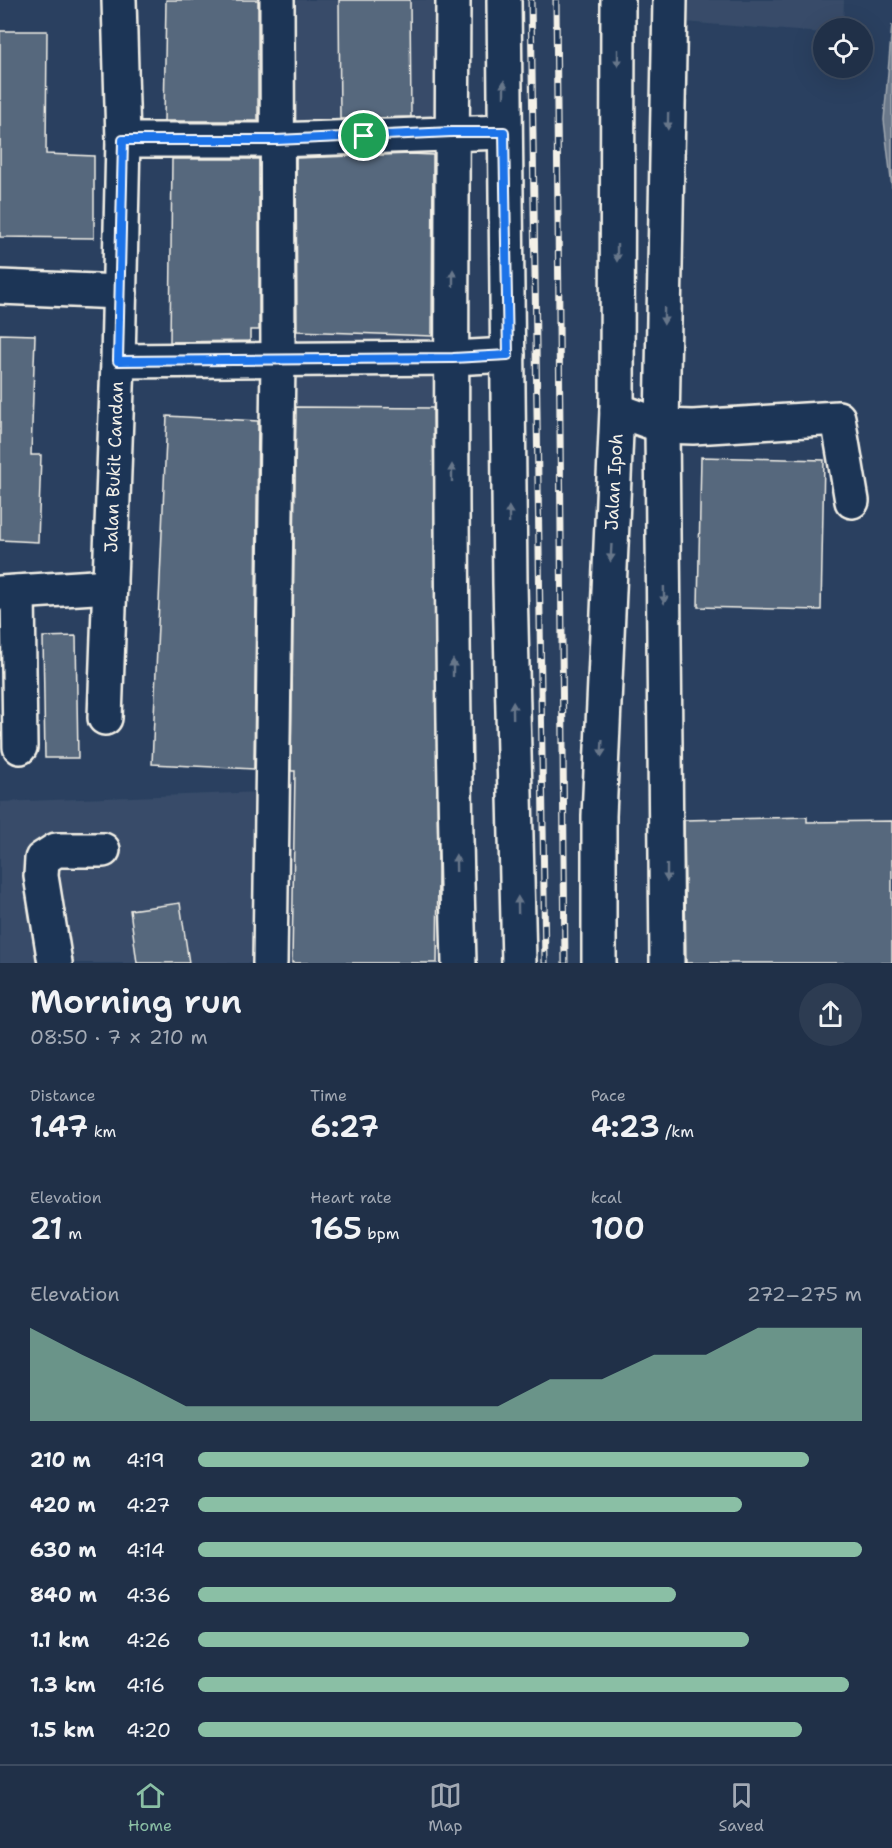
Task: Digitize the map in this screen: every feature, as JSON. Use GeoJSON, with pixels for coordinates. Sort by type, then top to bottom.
{"type":"FeatureCollection","features":[{"type":"Feature","properties":{"kind":"street","name":"Jalan Bukit Candan"},"geometry":{"type":"LineString","coordinates":[[105,718],[118,361],[123,140],[119,0]]}},
{"type":"Feature","properties":{"kind":"street"},"geometry":{"type":"LineString","coordinates":[[270,963],[278,359],[277,0]]}},
{"type":"Feature","properties":{"kind":"street"},"geometry":{"type":"LineString","coordinates":[[453,0],[454,770],[459,963]]}},
{"type":"Feature","properties":{"kind":"street"},"geometry":{"type":"LineString","coordinates":[[504,0],[510,584],[519,963]]}},
{"type":"Feature","properties":{"kind":"street","name":"Jalan Ipoh"},"geometry":{"type":"LineString","coordinates":[[599,963],[599,816],[617,410],[618,0]]}},
{"type":"Feature","properties":{"kind":"street"},"geometry":{"type":"LineString","coordinates":[[667,963],[662,426],[670,0]]}},
{"type":"Feature","properties":{"kind":"street"},"geometry":{"type":"LineString","coordinates":[[123,140],[276,140],[452,132],[504,132]]}},
{"type":"Feature","properties":{"kind":"street"},"geometry":{"type":"LineString","coordinates":[[0,287],[120,292]]}},
{"type":"Feature","properties":{"kind":"street"},"geometry":{"type":"LineString","coordinates":[[118,361],[453,358],[508,355]]}},
{"type":"Feature","properties":{"kind":"street"},"geometry":{"type":"LineString","coordinates":[[617,410],[662,426],[693,427],[838,418],[852,501]]}},
{"type":"Feature","properties":{"kind":"street"},"geometry":{"type":"LineString","coordinates":[[20,747],[9,592],[110,586]]}},
{"type":"Feature","properties":{"kind":"street"},"geometry":{"type":"LineString","coordinates":[[55,963],[41,876],[42,859],[56,850],[103,850]]}},
{"type":"Feature","properties":{"kind":"shaded area"},"geometry":{"type":"Polygon","coordinates":[[[293,0],[460,0],[453,963],[0,963],[0,802],[287,791],[293,0]]]}},
{"type":"Feature","properties":{"kind":"shaded area"},"geometry":{"type":"Polygon","coordinates":[[[658,0],[844,0],[843,18],[813,18],[813,32],[658,20],[658,0]]]}},
{"type":"Feature","properties":{"kind":"shaded area"},"geometry":{"type":"Polygon","coordinates":[[[892,25],[892,188],[884,120],[892,25]]]}},
{"type":"Feature","properties":{"kind":"building"},"geometry":{"type":"Polygon","coordinates":[[[166,0],[258,0],[258,121],[164,121],[166,0]]]}},
{"type":"Feature","properties":{"kind":"building"},"geometry":{"type":"Polygon","coordinates":[[[339,0],[410,0],[411,117],[340,119],[339,0]]]}},
{"type":"Feature","properties":{"kind":"building"},"geometry":{"type":"Polygon","coordinates":[[[0,31],[47,31],[46,154],[94,156],[94,238],[0,237],[0,31]]]}},
{"type":"Feature","properties":{"kind":"building"},"geometry":{"type":"Polygon","coordinates":[[[433,155],[432,336],[297,331],[296,158],[433,155]]]}},
{"type":"Feature","properties":{"kind":"building"},"geometry":{"type":"Polygon","coordinates":[[[172,159],[259,159],[259,330],[250,330],[250,341],[170,342],[172,159]]]}},
{"type":"Feature","properties":{"kind":"building"},"geometry":{"type":"Polygon","coordinates":[[[0,334],[35,335],[31,455],[41,455],[38,542],[0,540],[0,334]]]}},
{"type":"Feature","properties":{"kind":"building"},"geometry":{"type":"Polygon","coordinates":[[[296,407],[433,408],[437,963],[292,963],[295,771],[291,771],[296,407]]]}},
{"type":"Feature","properties":{"kind":"building"},"geometry":{"type":"Polygon","coordinates":[[[167,416],[258,421],[254,769],[152,764],[167,416]]]}},
{"type":"Feature","properties":{"kind":"building"},"geometry":{"type":"Polygon","coordinates":[[[701,457],[824,460],[821,610],[698,607],[701,457]]]}},
{"type":"Feature","properties":{"kind":"building"},"geometry":{"type":"Polygon","coordinates":[[[76,636],[78,758],[45,758],[43,637],[76,636]]]}},
{"type":"Feature","properties":{"kind":"building"},"geometry":{"type":"Polygon","coordinates":[[[807,817],[807,822],[892,821],[892,963],[686,963],[684,820],[807,817]]]}},
{"type":"Feature","properties":{"kind":"building"},"geometry":{"type":"Polygon","coordinates":[[[180,903],[189,963],[137,963],[130,910],[180,903]]]}},
{"type":"Feature","properties":{"kind":"railway"},"geometry":{"type":"LineString","coordinates":[[531,0],[545,963]]}},
{"type":"Feature","properties":{"kind":"railway"},"geometry":{"type":"LineString","coordinates":[[556,0],[565,963]]}},
{"type":"Feature","properties":{"kind":"route"},"geometry":{"type":"LineString","coordinates":[[504,132],[508,355],[453,358],[118,361],[123,140],[276,140],[364,136],[504,132]]}}]}
